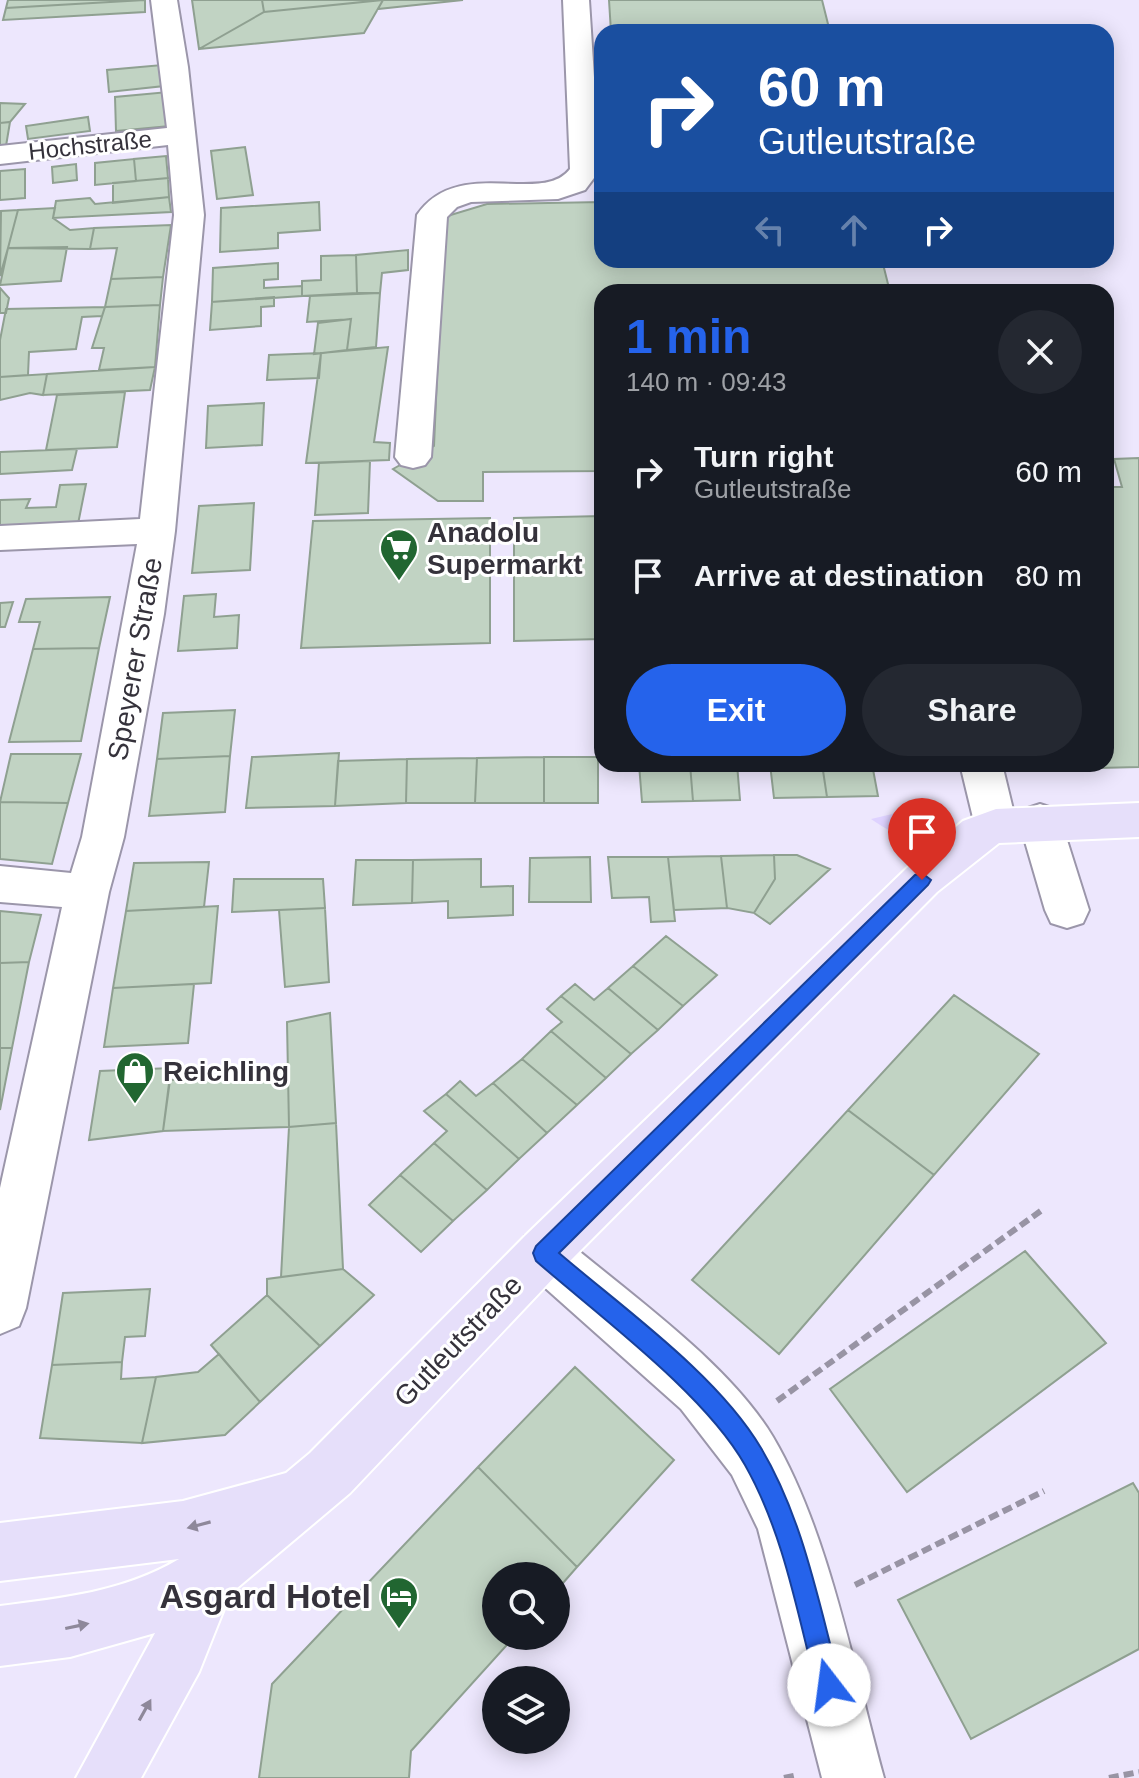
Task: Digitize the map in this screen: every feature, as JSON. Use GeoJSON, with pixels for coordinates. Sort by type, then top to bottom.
{"type":"FeatureCollection","features":[{"type":"Feature","properties":{"kind":"main road"},"geometry":{"type":"LineString","coordinates":[[996,826],[1040,821],[1139,820]]}},
{"type":"Feature","properties":{"kind":"main road","name":"Gutleutstraße"},"geometry":{"type":"LineString","coordinates":[[0,1636],[70,1627],[131,1613],[163,1601],[209,1574],[330,1473],[543,1253],[922,880],[978,833],[996,826]]}},
{"type":"Feature","properties":{"kind":"main road","name":"Gutleutstraße"},"geometry":{"type":"LineString","coordinates":[[0,1552],[183,1530],[301,1497]]}},
{"type":"Feature","properties":{"kind":"main road"},"geometry":{"type":"LineString","coordinates":[[107,1778],[178,1651],[209,1574]]}},
{"type":"Feature","properties":{"kind":"street","name":"Speyerer Straße"},"geometry":{"type":"LineString","coordinates":[[0,1308],[87,892],[103,837],[157,531],[189,215],[180,135],[188,66],[164,0]]}},
{"type":"Feature","properties":{"kind":"street"},"geometry":{"type":"LineString","coordinates":[[413,457],[432,215],[438,204],[468,192],[555,191],[582,180],[585,170],[576,0]]}},
{"type":"Feature","properties":{"kind":"street","name":"Hochstraße"},"geometry":{"type":"LineString","coordinates":[[0,155],[180,135]]}},
{"type":"Feature","properties":{"kind":"street"},"geometry":{"type":"LineString","coordinates":[[0,538],[157,531]]}},
{"type":"Feature","properties":{"kind":"street"},"geometry":{"type":"LineString","coordinates":[[983,772],[996,826]]}},
{"type":"Feature","properties":{"kind":"street"},"geometry":{"type":"LineString","coordinates":[[1040,821],[1067,910]]}},
{"type":"Feature","properties":{"kind":"street"},"geometry":{"type":"LineString","coordinates":[[0,884],[87,892]]}},
{"type":"Feature","properties":{"kind":"street"},"geometry":{"type":"LineString","coordinates":[[543,1253],[700,1390],[752,1455],[785,1523],[853,1778]]}},
{"type":"Feature","properties":{"kind":"path"},"geometry":{"type":"LineString","coordinates":[[737,1435],[765,1409],[1042,1210]]}},
{"type":"Feature","properties":{"kind":"path"},"geometry":{"type":"LineString","coordinates":[[807,1607],[1044,1491]]}},
{"type":"Feature","properties":{"kind":"path"},"geometry":{"type":"LineString","coordinates":[[1109,1778],[1139,1772]]}},
{"type":"Feature","properties":{"kind":"shaded area"},"geometry":{"type":"Polygon","coordinates":[[[901,812],[950,813],[930,832],[913,838],[894,833],[871,819],[901,812]]]}},
{"type":"Feature","properties":{"kind":"building"},"geometry":{"type":"Polygon","coordinates":[[[8,0],[145,0],[6,8],[8,0]]]}},
{"type":"Feature","properties":{"kind":"building"},"geometry":{"type":"Polygon","coordinates":[[[145,0],[145,12],[3,20],[6,8],[145,0]]]}},
{"type":"Feature","properties":{"kind":"building"},"geometry":{"type":"Polygon","coordinates":[[[192,0],[262,0],[264,12],[199,49],[192,0]]]}},
{"type":"Feature","properties":{"kind":"building"},"geometry":{"type":"Polygon","coordinates":[[[262,0],[382,0],[264,12],[262,0]]]}},
{"type":"Feature","properties":{"kind":"building"},"geometry":{"type":"Polygon","coordinates":[[[383,0],[463,0],[378,9],[383,0]]]}},
{"type":"Feature","properties":{"kind":"building"},"geometry":{"type":"Polygon","coordinates":[[[383,0],[364,33],[199,49],[264,12],[383,0]]]}},
{"type":"Feature","properties":{"kind":"building"},"geometry":{"type":"Polygon","coordinates":[[[609,0],[822,0],[828,24],[610,24],[609,0]]]}},
{"type":"Feature","properties":{"kind":"building"},"geometry":{"type":"Polygon","coordinates":[[[162,65],[164,86],[109,92],[107,70],[162,65]]]}},
{"type":"Feature","properties":{"kind":"building"},"geometry":{"type":"Polygon","coordinates":[[[168,92],[170,126],[116,131],[115,97],[168,92]]]}},
{"type":"Feature","properties":{"kind":"building"},"geometry":{"type":"Polygon","coordinates":[[[0,103],[25,104],[10,122],[0,123],[0,103]]]}},
{"type":"Feature","properties":{"kind":"building"},"geometry":{"type":"Polygon","coordinates":[[[88,117],[90,131],[28,139],[26,126],[88,117]]]}},
{"type":"Feature","properties":{"kind":"building"},"geometry":{"type":"Polygon","coordinates":[[[10,122],[6,146],[0,146],[0,123],[10,122]]]}},
{"type":"Feature","properties":{"kind":"building"},"geometry":{"type":"Polygon","coordinates":[[[245,147],[253,195],[217,199],[211,151],[245,147]]]}},
{"type":"Feature","properties":{"kind":"building"},"geometry":{"type":"Polygon","coordinates":[[[166,156],[168,178],[136,181],[134,159],[166,156]]]}},
{"type":"Feature","properties":{"kind":"building"},"geometry":{"type":"Polygon","coordinates":[[[134,159],[136,181],[95,185],[95,163],[134,159]]]}},
{"type":"Feature","properties":{"kind":"building"},"geometry":{"type":"Polygon","coordinates":[[[76,164],[77,180],[53,183],[52,167],[76,164]]]}},
{"type":"Feature","properties":{"kind":"building"},"geometry":{"type":"Polygon","coordinates":[[[25,169],[25,198],[0,200],[0,171],[25,169]]]}},
{"type":"Feature","properties":{"kind":"building"},"geometry":{"type":"Polygon","coordinates":[[[168,178],[169,197],[113,203],[113,183],[168,178]]]}},
{"type":"Feature","properties":{"kind":"building"},"geometry":{"type":"Polygon","coordinates":[[[169,197],[171,212],[53,218],[56,201],[90,198],[95,204],[169,197]]]}},
{"type":"Feature","properties":{"kind":"building"},"geometry":{"type":"Polygon","coordinates":[[[319,202],[320,230],[278,233],[278,248],[220,252],[221,208],[319,202]]]}},
{"type":"Feature","properties":{"kind":"building"},"geometry":{"type":"Polygon","coordinates":[[[594,202],[594,268],[884,268],[888,284],[594,284],[594,471],[483,472],[483,501],[438,501],[393,469],[434,446],[444,217],[487,204],[594,202]]]}},
{"type":"Feature","properties":{"kind":"building"},"geometry":{"type":"Polygon","coordinates":[[[55,208],[53,218],[70,230],[94,228],[90,249],[8,248],[18,210],[55,208]]]}},
{"type":"Feature","properties":{"kind":"building"},"geometry":{"type":"Polygon","coordinates":[[[18,210],[8,248],[0,276],[1,211],[18,210]]]}},
{"type":"Feature","properties":{"kind":"building"},"geometry":{"type":"Polygon","coordinates":[[[171,225],[163,277],[111,279],[117,248],[90,249],[94,228],[171,225]]]}},
{"type":"Feature","properties":{"kind":"building"},"geometry":{"type":"Polygon","coordinates":[[[67,247],[61,281],[0,285],[8,248],[67,247]]]}},
{"type":"Feature","properties":{"kind":"building"},"geometry":{"type":"Polygon","coordinates":[[[408,250],[408,270],[382,273],[380,293],[357,293],[356,255],[408,250]]]}},
{"type":"Feature","properties":{"kind":"building"},"geometry":{"type":"Polygon","coordinates":[[[356,255],[357,293],[302,296],[302,281],[321,280],[321,256],[356,255]]]}},
{"type":"Feature","properties":{"kind":"building"},"geometry":{"type":"Polygon","coordinates":[[[278,263],[278,279],[264,280],[264,288],[302,286],[302,296],[212,302],[213,268],[278,263]]]}},
{"type":"Feature","properties":{"kind":"building"},"geometry":{"type":"Polygon","coordinates":[[[163,277],[160,305],[105,307],[111,279],[163,277]]]}},
{"type":"Feature","properties":{"kind":"building"},"geometry":{"type":"Polygon","coordinates":[[[0,288],[9,298],[6,313],[0,313],[0,288]]]}},
{"type":"Feature","properties":{"kind":"building"},"geometry":{"type":"Polygon","coordinates":[[[380,293],[376,347],[347,350],[351,319],[307,322],[310,296],[380,293]]]}},
{"type":"Feature","properties":{"kind":"building"},"geometry":{"type":"Polygon","coordinates":[[[274,297],[274,306],[261,307],[261,326],[210,330],[212,302],[274,297]]]}},
{"type":"Feature","properties":{"kind":"building"},"geometry":{"type":"Polygon","coordinates":[[[160,305],[155,367],[99,370],[104,348],[92,348],[105,307],[160,305]]]}},
{"type":"Feature","properties":{"kind":"building"},"geometry":{"type":"Polygon","coordinates":[[[105,307],[102,316],[82,317],[76,349],[29,352],[28,375],[0,377],[0,340],[6,309],[105,307]]]}},
{"type":"Feature","properties":{"kind":"building"},"geometry":{"type":"Polygon","coordinates":[[[351,319],[347,350],[314,354],[318,323],[351,319]]]}},
{"type":"Feature","properties":{"kind":"building"},"geometry":{"type":"Polygon","coordinates":[[[388,347],[374,442],[390,443],[389,460],[306,463],[321,353],[388,347]]]}},
{"type":"Feature","properties":{"kind":"building"},"geometry":{"type":"Polygon","coordinates":[[[321,353],[319,378],[267,380],[269,355],[321,353]]]}},
{"type":"Feature","properties":{"kind":"building"},"geometry":{"type":"Polygon","coordinates":[[[155,367],[150,390],[43,395],[47,374],[155,367]]]}},
{"type":"Feature","properties":{"kind":"building"},"geometry":{"type":"Polygon","coordinates":[[[47,374],[43,395],[30,393],[0,400],[0,377],[47,374]]]}},
{"type":"Feature","properties":{"kind":"building"},"geometry":{"type":"Polygon","coordinates":[[[125,392],[117,447],[46,450],[57,395],[125,392]]]}},
{"type":"Feature","properties":{"kind":"building"},"geometry":{"type":"Polygon","coordinates":[[[264,403],[262,445],[206,448],[208,406],[264,403]]]}},
{"type":"Feature","properties":{"kind":"building"},"geometry":{"type":"Polygon","coordinates":[[[77,449],[72,470],[0,474],[0,452],[77,449]]]}},
{"type":"Feature","properties":{"kind":"building"},"geometry":{"type":"Polygon","coordinates":[[[1139,458],[1139,767],[1114,768],[1114,487],[1122,487],[1114,459],[1139,458]]]}},
{"type":"Feature","properties":{"kind":"building"},"geometry":{"type":"Polygon","coordinates":[[[370,461],[368,513],[315,515],[319,463],[370,461]]]}},
{"type":"Feature","properties":{"kind":"building"},"geometry":{"type":"Polygon","coordinates":[[[86,484],[77,529],[0,533],[0,500],[30,499],[26,508],[56,507],[60,485],[86,484]]]}},
{"type":"Feature","properties":{"kind":"building"},"geometry":{"type":"Polygon","coordinates":[[[254,503],[250,570],[192,573],[199,506],[254,503]]]}},
{"type":"Feature","properties":{"kind":"building"},"geometry":{"type":"Polygon","coordinates":[[[594,516],[594,639],[514,641],[514,518],[594,516]]]}},
{"type":"Feature","properties":{"kind":"building","name":"Anadolu Supermarkt"},"geometry":{"type":"Polygon","coordinates":[[[490,518],[490,643],[301,648],[313,521],[490,518]]]}},
{"type":"Feature","properties":{"kind":"building"},"geometry":{"type":"Polygon","coordinates":[[[216,594],[214,617],[239,615],[237,648],[178,651],[184,596],[216,594]]]}},
{"type":"Feature","properties":{"kind":"building"},"geometry":{"type":"Polygon","coordinates":[[[110,597],[99,648],[33,649],[40,622],[19,622],[26,599],[110,597]]]}},
{"type":"Feature","properties":{"kind":"building"},"geometry":{"type":"Polygon","coordinates":[[[13,602],[5,627],[0,627],[0,603],[13,602]]]}},
{"type":"Feature","properties":{"kind":"building"},"geometry":{"type":"Polygon","coordinates":[[[99,648],[81,741],[9,742],[33,649],[99,648]]]}},
{"type":"Feature","properties":{"kind":"building"},"geometry":{"type":"Polygon","coordinates":[[[235,710],[230,756],[157,759],[163,713],[235,710]]]}},
{"type":"Feature","properties":{"kind":"building"},"geometry":{"type":"Polygon","coordinates":[[[339,753],[335,806],[246,808],[252,757],[339,753]]]}},
{"type":"Feature","properties":{"kind":"building"},"geometry":{"type":"Polygon","coordinates":[[[11,754],[81,754],[68,803],[0,802],[11,754]]]}},
{"type":"Feature","properties":{"kind":"building"},"geometry":{"type":"Polygon","coordinates":[[[230,756],[225,812],[149,816],[157,759],[230,756]]]}},
{"type":"Feature","properties":{"kind":"building"},"geometry":{"type":"Polygon","coordinates":[[[544,757],[544,803],[475,803],[477,758],[544,757]]]}},
{"type":"Feature","properties":{"kind":"building"},"geometry":{"type":"Polygon","coordinates":[[[544,757],[594,757],[594,772],[598,772],[598,803],[544,803],[544,757]]]}},
{"type":"Feature","properties":{"kind":"building"},"geometry":{"type":"Polygon","coordinates":[[[477,758],[475,803],[406,803],[407,759],[477,758]]]}},
{"type":"Feature","properties":{"kind":"building"},"geometry":{"type":"Polygon","coordinates":[[[407,759],[406,803],[335,806],[338,761],[407,759]]]}},
{"type":"Feature","properties":{"kind":"building"},"geometry":{"type":"Polygon","coordinates":[[[640,772],[691,772],[693,801],[642,802],[640,772]]]}},
{"type":"Feature","properties":{"kind":"building"},"geometry":{"type":"Polygon","coordinates":[[[691,772],[738,772],[740,800],[693,801],[691,772]]]}},
{"type":"Feature","properties":{"kind":"building"},"geometry":{"type":"Polygon","coordinates":[[[771,772],[823,772],[827,797],[774,798],[771,772]]]}},
{"type":"Feature","properties":{"kind":"building"},"geometry":{"type":"Polygon","coordinates":[[[823,772],[874,772],[878,796],[827,797],[823,772]]]}},
{"type":"Feature","properties":{"kind":"building"},"geometry":{"type":"Polygon","coordinates":[[[0,802],[68,803],[52,864],[0,859],[0,802]]]}},
{"type":"Feature","properties":{"kind":"building"},"geometry":{"type":"Polygon","coordinates":[[[774,855],[797,855],[830,869],[770,924],[754,913],[775,879],[774,855]]]}},
{"type":"Feature","properties":{"kind":"building"},"geometry":{"type":"Polygon","coordinates":[[[774,855],[775,879],[754,913],[727,908],[721,856],[774,855]]]}},
{"type":"Feature","properties":{"kind":"building"},"geometry":{"type":"Polygon","coordinates":[[[721,856],[727,908],[674,910],[668,857],[721,856]]]}},
{"type":"Feature","properties":{"kind":"building"},"geometry":{"type":"Polygon","coordinates":[[[590,857],[591,902],[529,902],[530,858],[590,857]]]}},
{"type":"Feature","properties":{"kind":"building"},"geometry":{"type":"Polygon","coordinates":[[[608,857],[668,857],[675,921],[651,922],[649,897],[612,898],[608,857]]]}},
{"type":"Feature","properties":{"kind":"building"},"geometry":{"type":"Polygon","coordinates":[[[481,859],[481,887],[513,886],[513,915],[448,918],[448,901],[412,903],[413,860],[481,859]]]}},
{"type":"Feature","properties":{"kind":"building"},"geometry":{"type":"Polygon","coordinates":[[[356,860],[413,860],[412,903],[353,905],[356,860]]]}},
{"type":"Feature","properties":{"kind":"building"},"geometry":{"type":"Polygon","coordinates":[[[209,862],[204,907],[126,911],[134,863],[209,862]]]}},
{"type":"Feature","properties":{"kind":"building"},"geometry":{"type":"Polygon","coordinates":[[[234,879],[323,879],[325,908],[232,912],[234,879]]]}},
{"type":"Feature","properties":{"kind":"building"},"geometry":{"type":"Polygon","coordinates":[[[218,906],[211,983],[113,988],[126,911],[218,906]]]}},
{"type":"Feature","properties":{"kind":"building"},"geometry":{"type":"Polygon","coordinates":[[[325,908],[329,982],[285,987],[279,910],[325,908]]]}},
{"type":"Feature","properties":{"kind":"building"},"geometry":{"type":"Polygon","coordinates":[[[0,911],[41,915],[29,962],[0,963],[0,911]]]}},
{"type":"Feature","properties":{"kind":"building"},"geometry":{"type":"Polygon","coordinates":[[[666,936],[717,975],[683,1006],[633,966],[666,936]]]}},
{"type":"Feature","properties":{"kind":"building"},"geometry":{"type":"Polygon","coordinates":[[[29,962],[12,1048],[0,1048],[0,963],[29,962]]]}},
{"type":"Feature","properties":{"kind":"building"},"geometry":{"type":"Polygon","coordinates":[[[633,966],[683,1006],[658,1030],[608,988],[633,966]]]}},
{"type":"Feature","properties":{"kind":"building"},"geometry":{"type":"Polygon","coordinates":[[[194,984],[188,1043],[104,1047],[113,988],[194,984]]]}},
{"type":"Feature","properties":{"kind":"building"},"geometry":{"type":"Polygon","coordinates":[[[575,984],[594,1000],[608,988],[658,1030],[631,1054],[561,996],[575,984]]]}},
{"type":"Feature","properties":{"kind":"building"},"geometry":{"type":"Polygon","coordinates":[[[954,995],[1039,1054],[934,1175],[848,1110],[954,995]]]}},
{"type":"Feature","properties":{"kind":"building"},"geometry":{"type":"Polygon","coordinates":[[[561,996],[631,1054],[606,1078],[551,1031],[562,1022],[547,1009],[561,996]]]}},
{"type":"Feature","properties":{"kind":"building"},"geometry":{"type":"Polygon","coordinates":[[[330,1013],[336,1123],[289,1127],[287,1022],[330,1013]]]}},
{"type":"Feature","properties":{"kind":"building"},"geometry":{"type":"Polygon","coordinates":[[[551,1031],[606,1078],[577,1105],[522,1059],[551,1031]]]}},
{"type":"Feature","properties":{"kind":"building"},"geometry":{"type":"Polygon","coordinates":[[[0,1048],[12,1048],[0,1110],[0,1048]]]}},
{"type":"Feature","properties":{"kind":"building"},"geometry":{"type":"Polygon","coordinates":[[[522,1059],[577,1105],[547,1133],[493,1083],[522,1059]]]}},
{"type":"Feature","properties":{"kind":"building"},"geometry":{"type":"Polygon","coordinates":[[[171,1068],[163,1131],[89,1140],[100,1071],[171,1068]]]}},
{"type":"Feature","properties":{"kind":"building"},"geometry":{"type":"Polygon","coordinates":[[[288,1074],[289,1127],[163,1131],[170,1080],[288,1074]]]}},
{"type":"Feature","properties":{"kind":"building"},"geometry":{"type":"Polygon","coordinates":[[[460,1081],[476,1096],[493,1083],[547,1133],[519,1159],[446,1094],[460,1081]]]}},
{"type":"Feature","properties":{"kind":"building"},"geometry":{"type":"Polygon","coordinates":[[[446,1094],[519,1159],[487,1190],[434,1143],[447,1131],[424,1111],[446,1094]]]}},
{"type":"Feature","properties":{"kind":"building"},"geometry":{"type":"Polygon","coordinates":[[[848,1110],[934,1175],[779,1354],[692,1280],[848,1110]]]}},
{"type":"Feature","properties":{"kind":"building"},"geometry":{"type":"Polygon","coordinates":[[[336,1123],[343,1269],[281,1277],[289,1127],[336,1123]]]}},
{"type":"Feature","properties":{"kind":"building"},"geometry":{"type":"Polygon","coordinates":[[[434,1143],[487,1190],[453,1221],[400,1175],[434,1143]]]}},
{"type":"Feature","properties":{"kind":"building"},"geometry":{"type":"Polygon","coordinates":[[[400,1175],[453,1221],[421,1252],[369,1205],[400,1175]]]}},
{"type":"Feature","properties":{"kind":"building"},"geometry":{"type":"Polygon","coordinates":[[[1025,1251],[1106,1343],[907,1492],[830,1389],[1025,1251]]]}},
{"type":"Feature","properties":{"kind":"building"},"geometry":{"type":"Polygon","coordinates":[[[343,1269],[374,1295],[320,1346],[267,1295],[267,1279],[343,1269]]]}},
{"type":"Feature","properties":{"kind":"building"},"geometry":{"type":"Polygon","coordinates":[[[150,1289],[145,1336],[125,1337],[122,1362],[52,1365],[63,1293],[150,1289]]]}},
{"type":"Feature","properties":{"kind":"building"},"geometry":{"type":"Polygon","coordinates":[[[267,1295],[320,1346],[260,1402],[211,1345],[267,1295]]]}},
{"type":"Feature","properties":{"kind":"building"},"geometry":{"type":"Polygon","coordinates":[[[219,1354],[260,1402],[225,1435],[142,1443],[156,1377],[198,1372],[219,1354]]]}},
{"type":"Feature","properties":{"kind":"building"},"geometry":{"type":"Polygon","coordinates":[[[122,1362],[121,1379],[156,1377],[142,1443],[40,1438],[52,1365],[122,1362]]]}},
{"type":"Feature","properties":{"kind":"building"},"geometry":{"type":"Polygon","coordinates":[[[575,1367],[674,1460],[577,1567],[478,1467],[575,1367]]]}},
{"type":"Feature","properties":{"kind":"building"},"geometry":{"type":"Polygon","coordinates":[[[478,1467],[577,1567],[570,1575],[570,1562],[482,1562],[482,1650],[502,1650],[488,1666],[482,1666],[482,1672],[411,1751],[409,1778],[259,1778],[272,1684],[478,1467]]]}},
{"type":"Feature","properties":{"kind":"building"},"geometry":{"type":"Polygon","coordinates":[[[1133,1483],[1139,1493],[1139,1649],[971,1739],[898,1600],[1133,1483]]]}},
{"type":"Feature","properties":{"kind":"place","name":"Anadolu Supermarkt"},"geometry":{"type":"Point","coordinates":[399,582]}},
{"type":"Feature","properties":{"kind":"place","name":"Reichling"},"geometry":{"type":"Point","coordinates":[135,1105]}},
{"type":"Feature","properties":{"kind":"place","name":"Asgard Hotel"},"geometry":{"type":"Point","coordinates":[399,1630]}},
{"type":"Feature","properties":{"kind":"route"},"geometry":{"type":"LineString","coordinates":[[829,1685],[785,1523],[752,1455],[700,1390],[543,1253],[922,880]]}}]}
